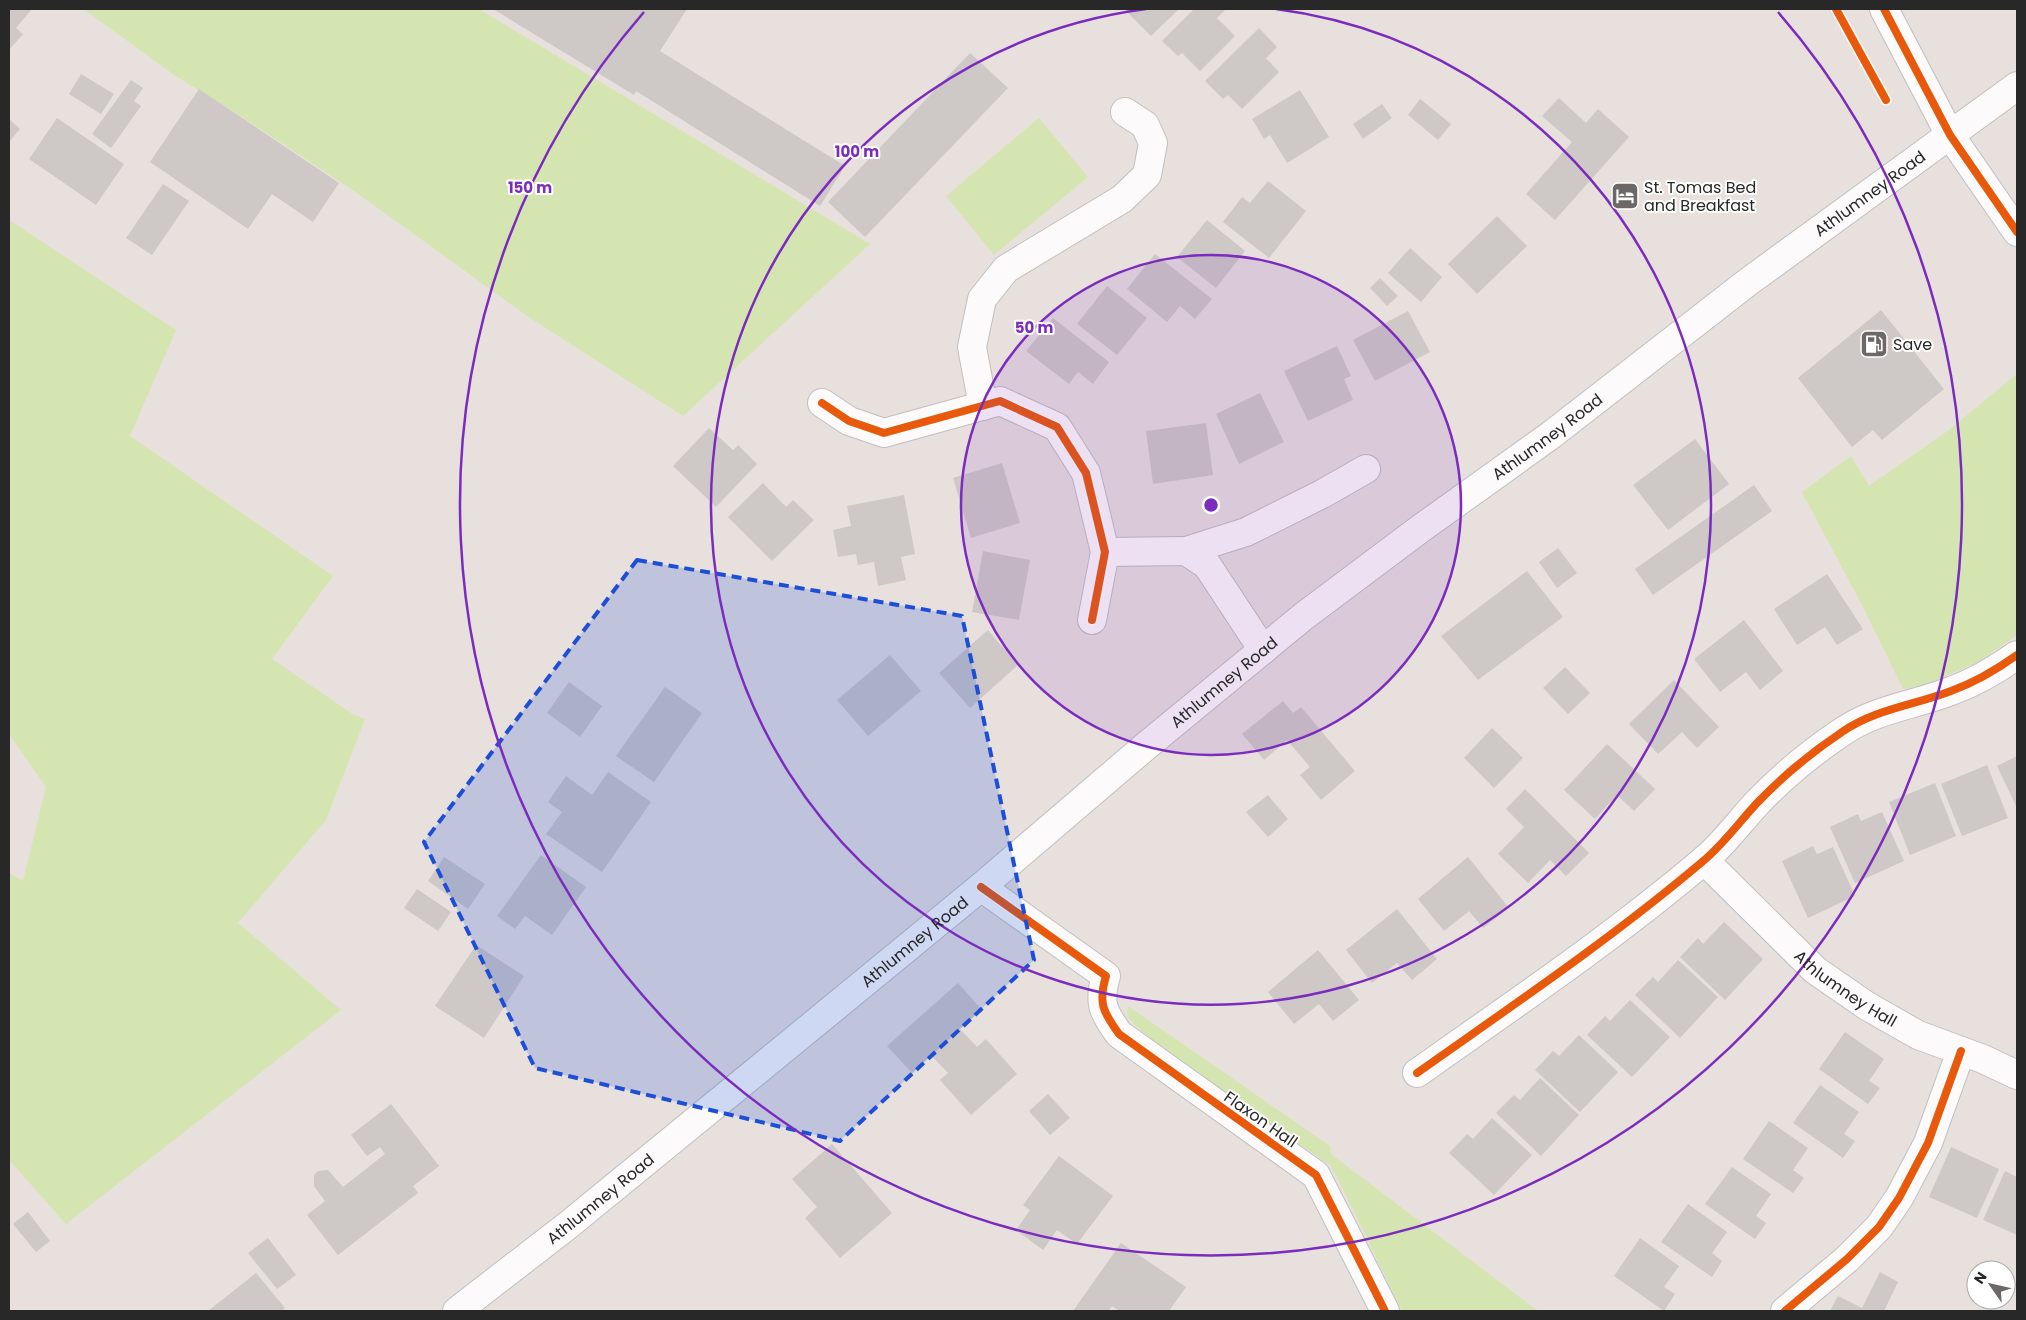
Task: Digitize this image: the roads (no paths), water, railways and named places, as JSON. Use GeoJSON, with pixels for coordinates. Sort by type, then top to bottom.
{"type":"FeatureCollection","features":[{"type":"Feature","properties":{"kind":"street"},"geometry":{"type":"LineString","coordinates":[[1884,9],[1950,135],[2017,232]]}},
{"type":"Feature","properties":{"kind":"street","name":"Athlumney Road"},"geometry":{"type":"LineString","coordinates":[[457,1311],[567,1226],[981,887],[1146,746],[1304,616],[1420,529],[1551,435],[1740,288],[2017,86]]}},
{"type":"Feature","properties":{"kind":"street"},"geometry":{"type":"LineString","coordinates":[[983,406],[972,347],[982,300],[1006,270],[1122,199],[1147,175],[1152,143],[1145,125],[1125,112]]}},
{"type":"Feature","properties":{"kind":"street"},"geometry":{"type":"LineString","coordinates":[[822,403],[849,422],[884,434],[1000,401],[1057,427],[1086,473],[1105,552],[1092,620]]}},
{"type":"Feature","properties":{"kind":"street"},"geometry":{"type":"LineString","coordinates":[[1105,552],[1186,550],[1246,532],[1322,494],[1366,469]]}},
{"type":"Feature","properties":{"kind":"street"},"geometry":{"type":"LineString","coordinates":[[1186,550],[1206,565],[1263,650]]}},
{"type":"Feature","properties":{"kind":"street"},"geometry":{"type":"LineString","coordinates":[[1417,1073],[1583,956],[1646,908],[1704,860],[1759,801],[1803,759],[1845,730],[1892,708],[1950,692],[1989,675],[2017,655]]}},
{"type":"Feature","properties":{"kind":"street","name":"Athlumney Hall"},"geometry":{"type":"LineString","coordinates":[[1704,860],[1815,970],[1867,1006],[1918,1035],[1983,1059],[2017,1075]]}},
{"type":"Feature","properties":{"kind":"street","name":"Flaxon Hall"},"geometry":{"type":"LineString","coordinates":[[981,887],[1106,976],[1101,993],[1105,1016],[1119,1034],[1316,1175],[1385,1311]]}},
{"type":"Feature","properties":{"kind":"street"},"geometry":{"type":"LineString","coordinates":[[1785,1311],[1847,1259],[1879,1227],[1899,1198],[1928,1142],[1961,1051]]}},
{"type":"Feature","properties":{"kind":"place","name":"St. Tomas Bed and Breakfast"},"geometry":{"type":"Point","coordinates":[1625,196]}},
{"type":"Feature","properties":{"kind":"place","name":"Save"},"geometry":{"type":"Point","coordinates":[1874,344]}}]}
